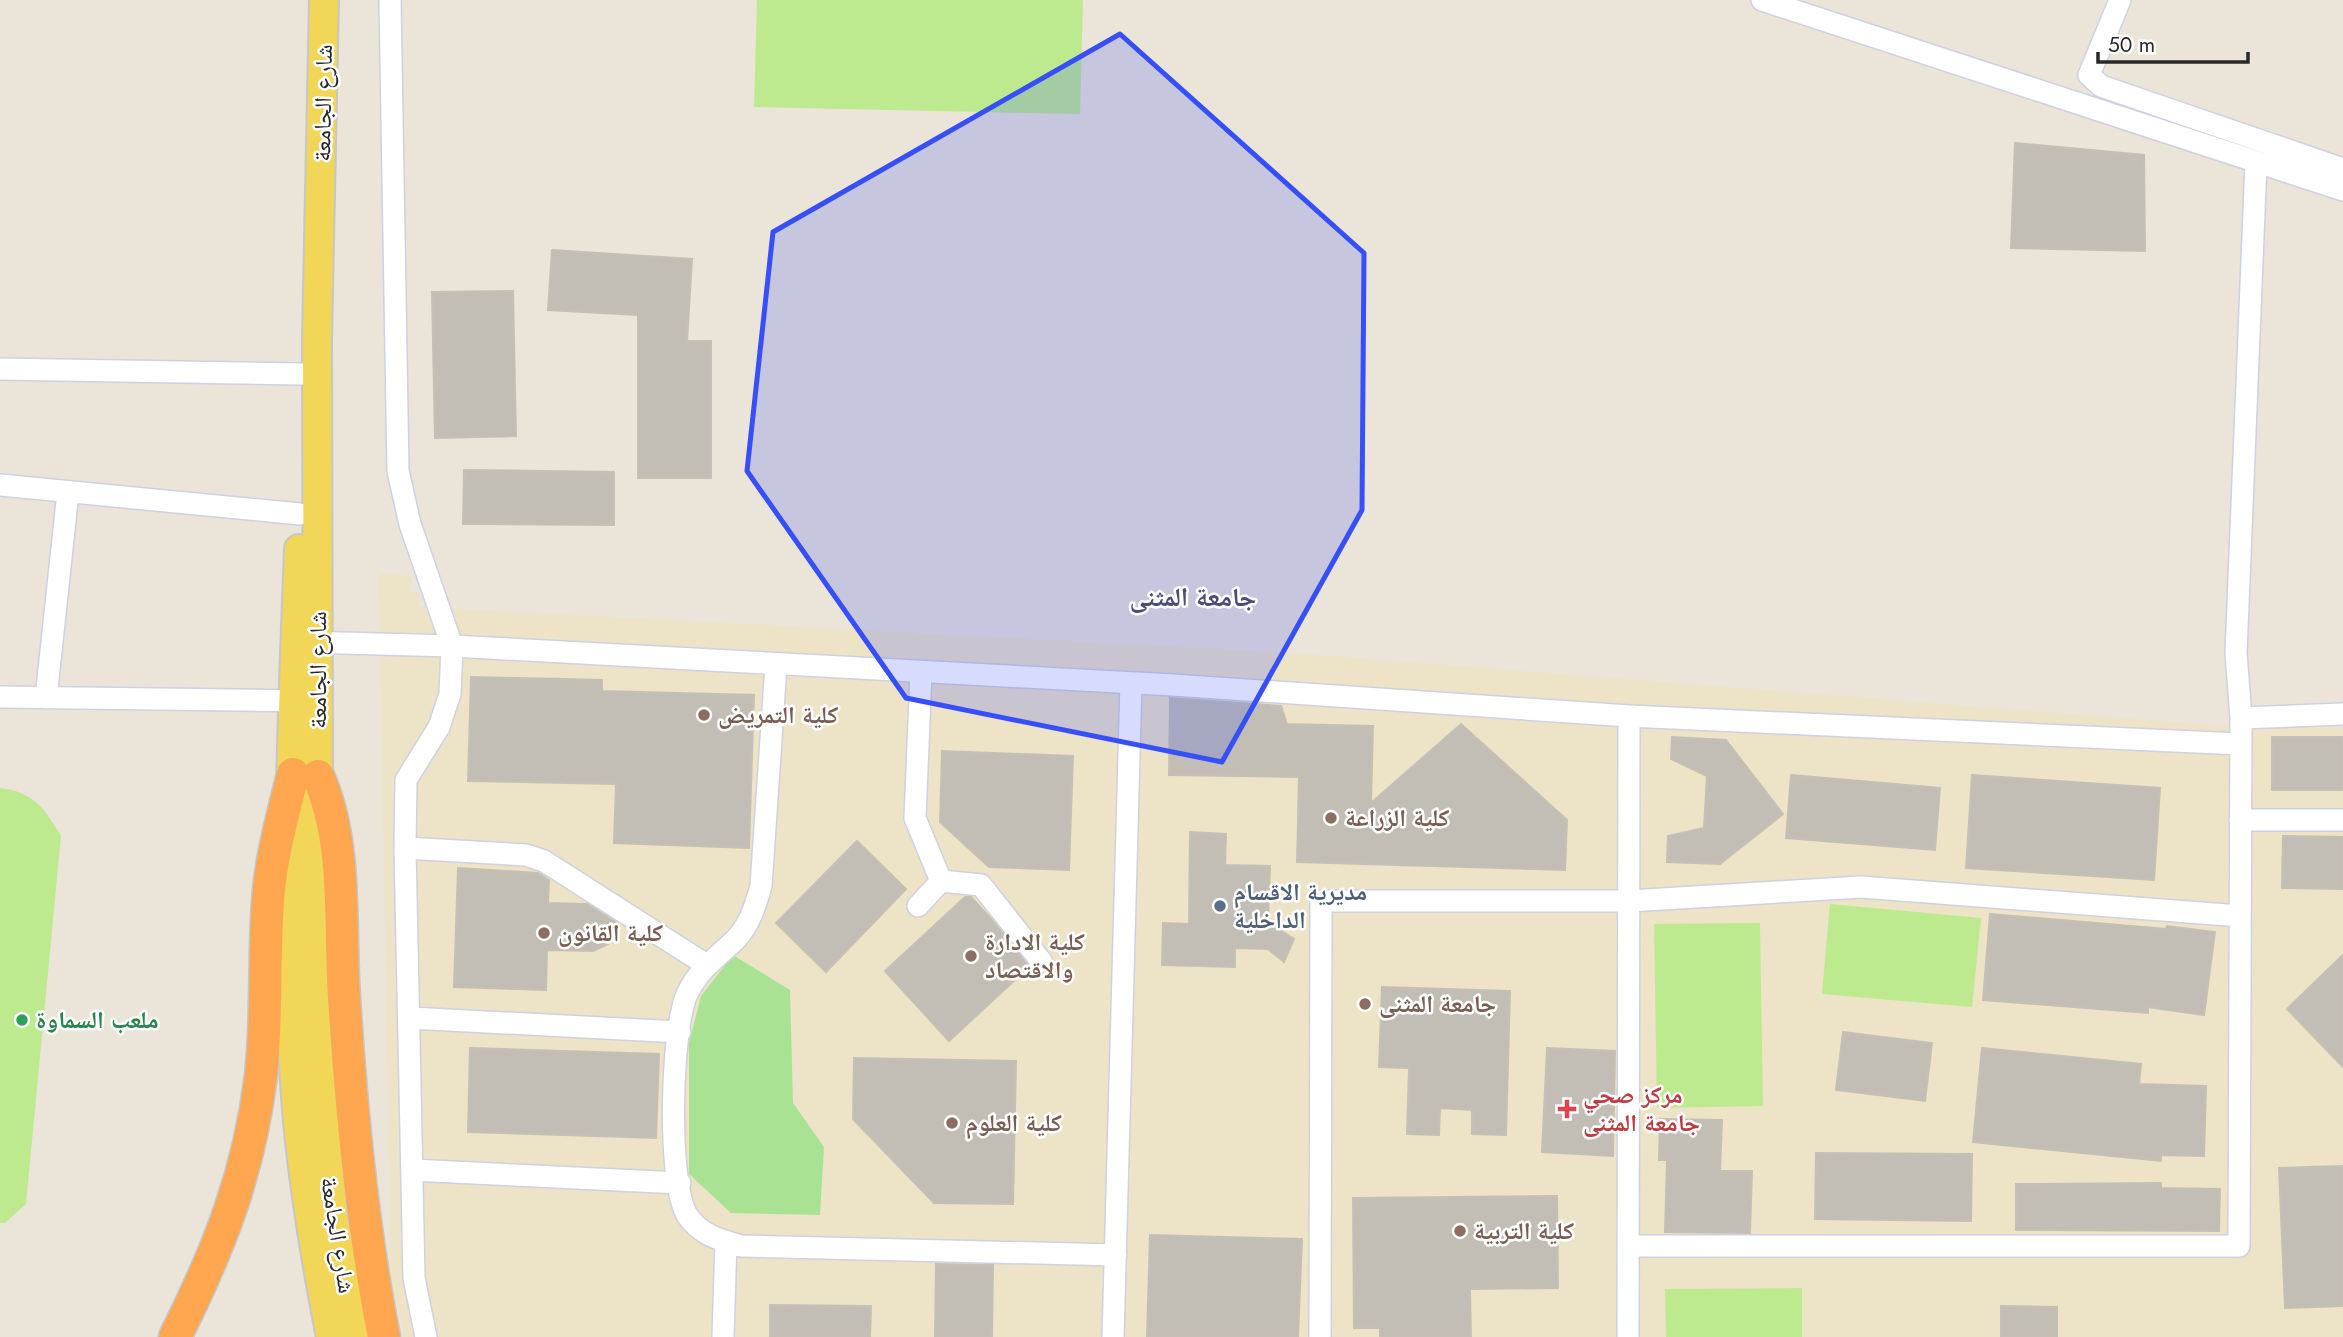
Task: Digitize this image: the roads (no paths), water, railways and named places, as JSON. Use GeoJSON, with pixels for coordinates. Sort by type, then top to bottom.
{"type":"FeatureCollection","features":[{"type":"Feature","properties":{"kind":"highway"},"geometry":{"type":"LineString","coordinates":[[175,1337],[226,1229],[246,1163],[265,1036],[269,889],[276,841],[306,775]]}},
{"type":"Feature","properties":{"kind":"highway"},"geometry":{"type":"LineString","coordinates":[[306,775],[334,824],[356,1133],[384,1337]]}},
{"type":"Feature","properties":{"kind":"main road"},"geometry":{"type":"LineString","coordinates":[[306,642],[300,514],[311,0]]}},
{"type":"Feature","properties":{"kind":"main road","name":"شارع الجامعة"},"geometry":{"type":"LineString","coordinates":[[324,0],[317,338],[306,642],[306,775],[319,1082],[333,1217],[355,1337]]}},
{"type":"Feature","properties":{"kind":"main road"},"geometry":{"type":"LineString","coordinates":[[306,775],[291,929],[298,1120],[317,1264],[331,1337]]}},
{"type":"Feature","properties":{"kind":"street"},"geometry":{"type":"LineString","coordinates":[[390,0],[398,471],[410,524],[452,646],[450,694],[439,727],[406,780],[414,1278],[426,1337]]}},
{"type":"Feature","properties":{"kind":"street"},"geometry":{"type":"LineString","coordinates":[[1762,0],[2343,190]]}},
{"type":"Feature","properties":{"kind":"street"},"geometry":{"type":"LineString","coordinates":[[2120,0],[2089,75],[2101,86],[2343,169]]}},
{"type":"Feature","properties":{"kind":"street"},"geometry":{"type":"LineString","coordinates":[[1628,1246],[2239,1246],[2241,718],[2236,653],[2256,163]]}},
{"type":"Feature","properties":{"kind":"street"},"geometry":{"type":"LineString","coordinates":[[0,369],[302,374]]}},
{"type":"Feature","properties":{"kind":"street"},"geometry":{"type":"LineString","coordinates":[[0,485],[300,514]]}},
{"type":"Feature","properties":{"kind":"street"},"geometry":{"type":"LineString","coordinates":[[46,698],[68,492]]}},
{"type":"Feature","properties":{"kind":"street"},"geometry":{"type":"LineString","coordinates":[[306,642],[452,646],[776,666],[1131,683],[1629,716],[2240,744]]}},
{"type":"Feature","properties":{"kind":"street"},"geometry":{"type":"LineString","coordinates":[[776,666],[761,886],[755,909],[737,938],[705,964],[686,995],[680,1032],[673,1094],[675,1165],[687,1215],[708,1237],[741,1246],[1116,1255]]}},
{"type":"Feature","properties":{"kind":"street"},"geometry":{"type":"LineString","coordinates":[[921,673],[915,818],[941,881]]}},
{"type":"Feature","properties":{"kind":"street"},"geometry":{"type":"LineString","coordinates":[[1113,1337],[1131,683]]}},
{"type":"Feature","properties":{"kind":"street"},"geometry":{"type":"LineString","coordinates":[[0,697],[306,701]]}},
{"type":"Feature","properties":{"kind":"street"},"geometry":{"type":"LineString","coordinates":[[2241,718],[2343,714]]}},
{"type":"Feature","properties":{"kind":"street"},"geometry":{"type":"LineString","coordinates":[[1628,1337],[1629,716]]}},
{"type":"Feature","properties":{"kind":"street"},"geometry":{"type":"LineString","coordinates":[[2240,820],[2343,820]]}},
{"type":"Feature","properties":{"kind":"street"},"geometry":{"type":"LineString","coordinates":[[405,848],[526,855],[544,861],[705,964]]}},
{"type":"Feature","properties":{"kind":"street"},"geometry":{"type":"LineString","coordinates":[[918,906],[941,881]]}},
{"type":"Feature","properties":{"kind":"street"},"geometry":{"type":"LineString","coordinates":[[941,881],[981,885],[1041,961]]}},
{"type":"Feature","properties":{"kind":"street"},"geometry":{"type":"LineString","coordinates":[[1320,1337],[1321,901],[1629,901],[1861,887],[2240,916]]}},
{"type":"Feature","properties":{"kind":"street"},"geometry":{"type":"LineString","coordinates":[[410,1018],[680,1032]]}},
{"type":"Feature","properties":{"kind":"street"},"geometry":{"type":"LineString","coordinates":[[412,1170],[680,1183]]}},
{"type":"Feature","properties":{"kind":"street"},"geometry":{"type":"LineString","coordinates":[[723,1337],[726,1242]]}},
{"type":"Feature","properties":{"kind":"place","name":"كلية التمريض"},"geometry":{"type":"Point","coordinates":[704,715]}},
{"type":"Feature","properties":{"kind":"place","name":"كلية الزراعة"},"geometry":{"type":"Point","coordinates":[1331,818]}},
{"type":"Feature","properties":{"kind":"place","name":"مديرية الاقسام الداخلية"},"geometry":{"type":"Point","coordinates":[1220,906]}},
{"type":"Feature","properties":{"kind":"place","name":"كلية القانون"},"geometry":{"type":"Point","coordinates":[544,933]}},
{"type":"Feature","properties":{"kind":"place","name":"كلية الادارة والاقتصاد"},"geometry":{"type":"Point","coordinates":[971,956]}},
{"type":"Feature","properties":{"kind":"place","name":"جامعة المثنى"},"geometry":{"type":"Point","coordinates":[1365,1004]}},
{"type":"Feature","properties":{"kind":"place","name":"ملعب السماوة"},"geometry":{"type":"Point","coordinates":[22,1020]}},
{"type":"Feature","properties":{"kind":"place","name":"مركز صحي جامعة المثنى"},"geometry":{"type":"Point","coordinates":[1567,1109]}},
{"type":"Feature","properties":{"kind":"place","name":"كلية العلوم"},"geometry":{"type":"Point","coordinates":[952,1123]}},
{"type":"Feature","properties":{"kind":"place","name":"كلية التربية"},"geometry":{"type":"Point","coordinates":[1460,1231]}},
{"type":"Feature","properties":{"kind":"district","name":"جامعة المثنى"},"geometry":{"type":"Point","coordinates":[1193,597]}}]}
